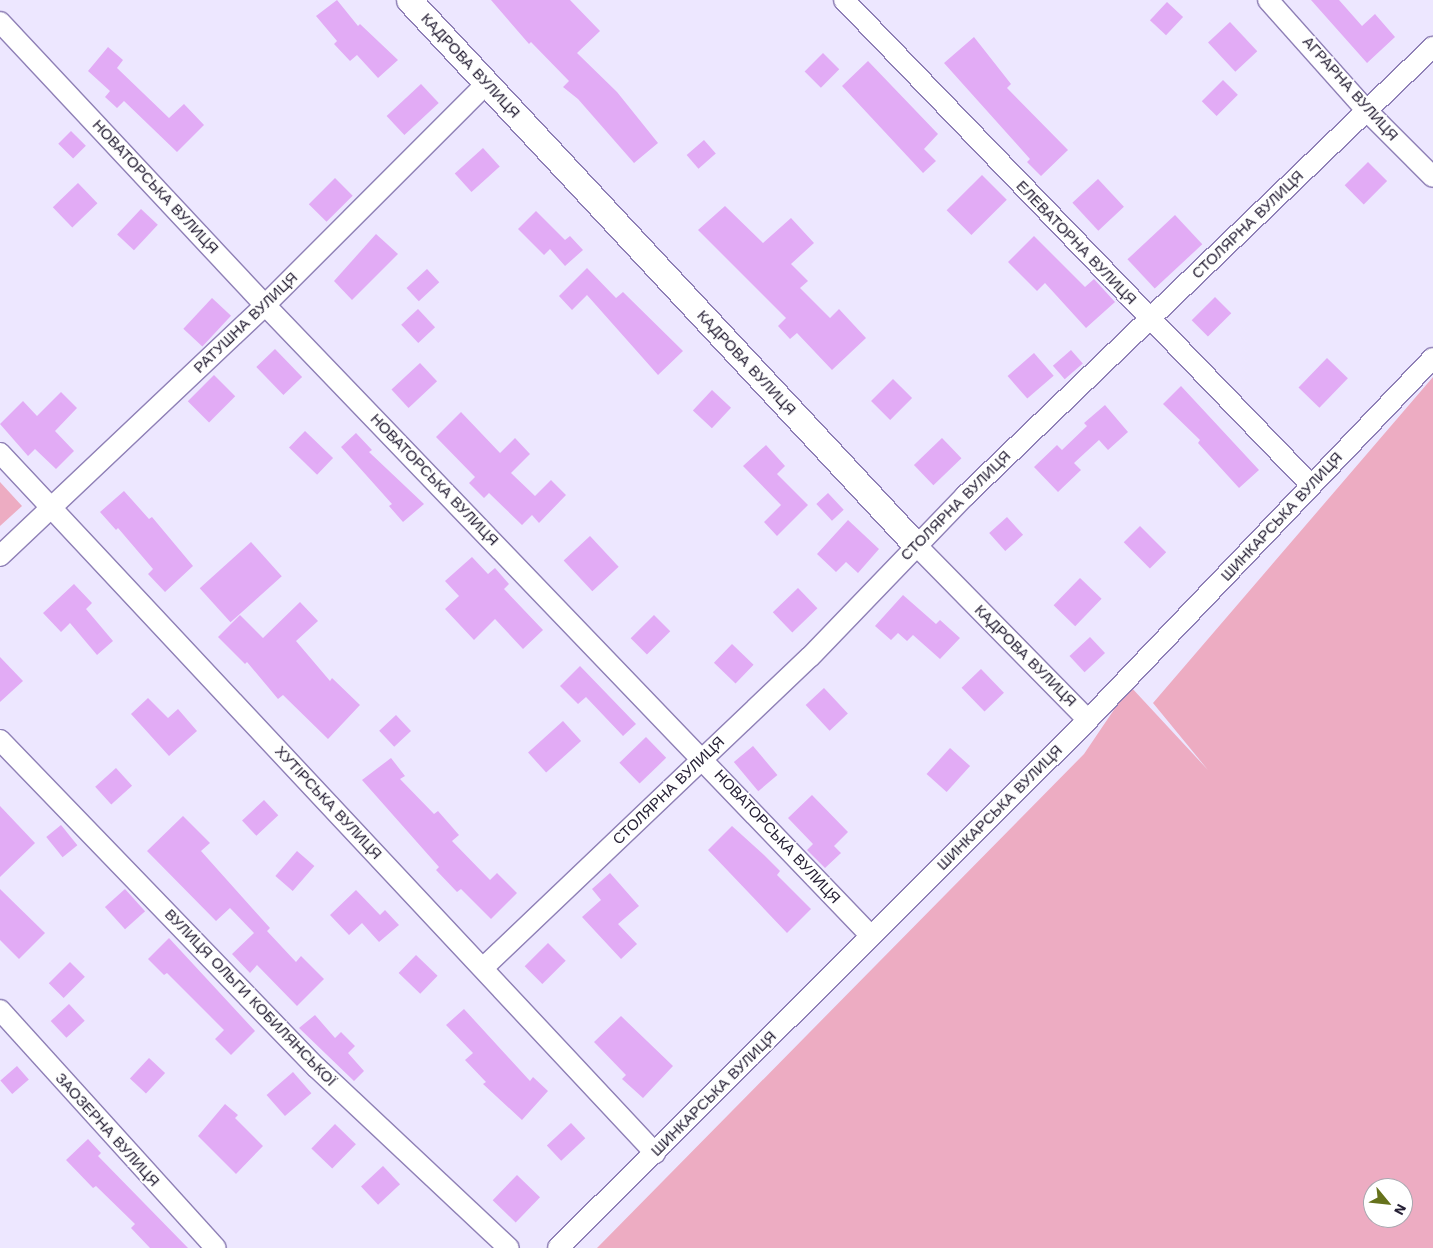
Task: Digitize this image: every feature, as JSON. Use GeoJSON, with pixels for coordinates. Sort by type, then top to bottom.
{"type":"FeatureCollection","features":[{"type":"Feature","properties":{"kind":"street","name":"КАДРОВА ВУЛИЦЯ"},"geometry":{"type":"LineString","coordinates":[[409,0],[916,545],[1088,720]]}},
{"type":"Feature","properties":{"kind":"street","name":"ЕЛЕВАТОРНА ВУЛИЦЯ"},"geometry":{"type":"LineString","coordinates":[[844,0],[1150,320],[1310,484]]}},
{"type":"Feature","properties":{"kind":"street","name":"АГРАРНА ВУЛИЦЯ"},"geometry":{"type":"LineString","coordinates":[[1268,0],[1368,111],[1433,177]]}},
{"type":"Feature","properties":{"kind":"street","name":"НОВАТОРСЬКА ВУЛИЦЯ"},"geometry":{"type":"LineString","coordinates":[[0,22],[265,305],[703,758],[871,936]]}},
{"type":"Feature","properties":{"kind":"street","name":"СТОЛЯРНА ВУЛИЦЯ"},"geometry":{"type":"LineString","coordinates":[[483,968],[810,657],[916,545],[1433,47]]}},
{"type":"Feature","properties":{"kind":"street","name":"РАТУШНА ВУЛИЦЯ"},"geometry":{"type":"LineString","coordinates":[[0,556],[53,508],[265,305],[486,84]]}},
{"type":"Feature","properties":{"kind":"street","name":"ШИНКАРСЬКА ВУЛИЦЯ"},"geometry":{"type":"LineString","coordinates":[[558,1248],[1088,720],[1310,484],[1433,358]]}},
{"type":"Feature","properties":{"kind":"street","name":"ХУТІРСЬКА ВУЛИЦЯ"},"geometry":{"type":"LineString","coordinates":[[0,453],[655,1153]]}},
{"type":"Feature","properties":{"kind":"street","name":"ВУЛИЦЯ ОЛЬГИ КОБИЛЯНСЬКОЇ"},"geometry":{"type":"LineString","coordinates":[[0,740],[316,1068],[509,1248]]}},
{"type":"Feature","properties":{"kind":"street","name":"ЗАОЗЕРНА ВУЛИЦЯ"},"geometry":{"type":"LineString","coordinates":[[0,1010],[216,1248]]}},
{"type":"Feature","properties":{"kind":"shaded area"},"geometry":{"type":"Polygon","coordinates":[[[1433,377],[1433,1248],[597,1248],[1084,754],[1130,686],[1208,770],[1153,703],[1433,377]]]}},
{"type":"Feature","properties":{"kind":"shaded area"},"geometry":{"type":"Polygon","coordinates":[[[0,482],[22,506],[0,526],[0,482]]]}},
{"type":"Feature","properties":{"kind":"building"},"geometry":{"type":"Polygon","coordinates":[[[337,0],[358,26],[360,24],[398,60],[378,78],[357,55],[350,61],[334,44],[337,41],[316,16],[337,0]]]}},
{"type":"Feature","properties":{"kind":"building"},"geometry":{"type":"Polygon","coordinates":[[[491,0],[570,0],[600,31],[577,53],[617,92],[658,143],[634,163],[578,99],[563,87],[569,81],[531,42],[529,44],[491,0]]]}},
{"type":"Feature","properties":{"kind":"building"},"geometry":{"type":"Polygon","coordinates":[[[1311,0],[1339,0],[1362,26],[1375,14],[1395,37],[1367,63],[1311,0]]]}},
{"type":"Feature","properties":{"kind":"building"},"geometry":{"type":"Polygon","coordinates":[[[1167,2],[1183,17],[1166,35],[1150,20],[1167,2]]]}},
{"type":"Feature","properties":{"kind":"building"},"geometry":{"type":"Polygon","coordinates":[[[1230,22],[1257,51],[1235,72],[1208,42],[1230,22]]]}},
{"type":"Feature","properties":{"kind":"building"},"geometry":{"type":"Polygon","coordinates":[[[974,37],[1011,84],[1007,88],[1068,150],[1041,176],[1027,162],[1030,159],[944,63],[974,37]]]}},
{"type":"Feature","properties":{"kind":"building"},"geometry":{"type":"Polygon","coordinates":[[[108,47],[123,60],[117,68],[169,118],[184,104],[204,125],[177,152],[124,101],[117,108],[105,97],[110,91],[88,71],[108,47]]]}},
{"type":"Feature","properties":{"kind":"building"},"geometry":{"type":"Polygon","coordinates":[[[823,53],[839,69],[821,88],[805,71],[823,53]]]}},
{"type":"Feature","properties":{"kind":"building"},"geometry":{"type":"Polygon","coordinates":[[[868,61],[938,134],[924,149],[936,161],[923,173],[842,86],[868,61]]]}},
{"type":"Feature","properties":{"kind":"building"},"geometry":{"type":"Polygon","coordinates":[[[1223,80],[1238,95],[1217,116],[1202,101],[1223,80]]]}},
{"type":"Feature","properties":{"kind":"building"},"geometry":{"type":"Polygon","coordinates":[[[421,84],[439,103],[404,135],[387,116],[421,84]]]}},
{"type":"Feature","properties":{"kind":"building"},"geometry":{"type":"Polygon","coordinates":[[[71,131],[86,146],[73,159],[58,144],[71,131]]]}},
{"type":"Feature","properties":{"kind":"building"},"geometry":{"type":"Polygon","coordinates":[[[704,140],[716,154],[698,169],[687,155],[704,140]]]}},
{"type":"Feature","properties":{"kind":"building"},"geometry":{"type":"Polygon","coordinates":[[[483,148],[500,167],[471,192],[455,173],[483,148]]]}},
{"type":"Feature","properties":{"kind":"building"},"geometry":{"type":"Polygon","coordinates":[[[1368,162],[1387,181],[1364,204],[1345,185],[1368,162]]]}},
{"type":"Feature","properties":{"kind":"building"},"geometry":{"type":"Polygon","coordinates":[[[982,175],[1007,200],[971,235],[947,210],[982,175]]]}},
{"type":"Feature","properties":{"kind":"building"},"geometry":{"type":"Polygon","coordinates":[[[335,178],[353,196],[327,222],[309,204],[335,178]]]}},
{"type":"Feature","properties":{"kind":"building"},"geometry":{"type":"Polygon","coordinates":[[[1098,179],[1124,207],[1098,231],[1072,203],[1098,179]]]}},
{"type":"Feature","properties":{"kind":"building"},"geometry":{"type":"Polygon","coordinates":[[[78,183],[97,203],[72,227],[53,207],[78,183]]]}},
{"type":"Feature","properties":{"kind":"building"},"geometry":{"type":"Polygon","coordinates":[[[725,206],[763,243],[791,218],[814,243],[791,264],[808,281],[800,288],[830,318],[839,309],[866,338],[832,370],[797,333],[790,339],[778,326],[786,318],[698,230],[725,206]]]}},
{"type":"Feature","properties":{"kind":"building"},"geometry":{"type":"Polygon","coordinates":[[[141,209],[158,225],[134,250],[117,235],[141,209]]]}},
{"type":"Feature","properties":{"kind":"building"},"geometry":{"type":"Polygon","coordinates":[[[536,211],[565,240],[570,236],[583,250],[565,266],[550,249],[544,255],[518,229],[536,211]]]}},
{"type":"Feature","properties":{"kind":"building"},"geometry":{"type":"Polygon","coordinates":[[[1175,215],[1202,244],[1155,289],[1127,259],[1175,215]]]}},
{"type":"Feature","properties":{"kind":"building"},"geometry":{"type":"Polygon","coordinates":[[[376,234],[398,254],[352,300],[334,281],[376,234]]]}},
{"type":"Feature","properties":{"kind":"building"},"geometry":{"type":"Polygon","coordinates":[[[1034,236],[1085,287],[1094,279],[1115,302],[1086,328],[1045,283],[1037,291],[1008,262],[1034,236]]]}},
{"type":"Feature","properties":{"kind":"building"},"geometry":{"type":"Polygon","coordinates":[[[587,268],[616,298],[623,292],[683,351],[658,375],[587,295],[572,310],[559,296],[587,268]]]}},
{"type":"Feature","properties":{"kind":"building"},"geometry":{"type":"Polygon","coordinates":[[[427,269],[439,282],[419,301],[407,288],[427,269]]]}},
{"type":"Feature","properties":{"kind":"building"},"geometry":{"type":"Polygon","coordinates":[[[1215,297],[1231,313],[1208,337],[1192,320],[1215,297]]]}},
{"type":"Feature","properties":{"kind":"building"},"geometry":{"type":"Polygon","coordinates":[[[212,298],[231,316],[202,346],[183,329],[212,298]]]}},
{"type":"Feature","properties":{"kind":"building"},"geometry":{"type":"Polygon","coordinates":[[[418,309],[435,327],[418,343],[401,325],[418,309]]]}},
{"type":"Feature","properties":{"kind":"building"},"geometry":{"type":"Polygon","coordinates":[[[275,349],[302,377],[283,395],[256,367],[275,349]]]}},
{"type":"Feature","properties":{"kind":"building"},"geometry":{"type":"Polygon","coordinates":[[[1071,350],[1083,364],[1065,379],[1053,366],[1071,350]]]}},
{"type":"Feature","properties":{"kind":"building"},"geometry":{"type":"Polygon","coordinates":[[[1034,353],[1054,376],[1027,399],[1008,376],[1034,353]]]}},
{"type":"Feature","properties":{"kind":"building"},"geometry":{"type":"Polygon","coordinates":[[[1327,358],[1348,378],[1319,408],[1299,387],[1327,358]]]}},
{"type":"Feature","properties":{"kind":"building"},"geometry":{"type":"Polygon","coordinates":[[[420,363],[437,381],[409,408],[391,390],[420,363]]]}},
{"type":"Feature","properties":{"kind":"building"},"geometry":{"type":"Polygon","coordinates":[[[214,375],[235,396],[209,422],[188,401],[214,375]]]}},
{"type":"Feature","properties":{"kind":"building"},"geometry":{"type":"Polygon","coordinates":[[[893,379],[912,398],[890,420],[871,401],[893,379]]]}},
{"type":"Feature","properties":{"kind":"building"},"geometry":{"type":"Polygon","coordinates":[[[1181,386],[1259,470],[1239,488],[1198,443],[1200,440],[1163,404],[1181,386]]]}},
{"type":"Feature","properties":{"kind":"building"},"geometry":{"type":"Polygon","coordinates":[[[712,390],[731,408],[712,428],[693,410],[712,390]]]}},
{"type":"Feature","properties":{"kind":"building"},"geometry":{"type":"Polygon","coordinates":[[[61,392],[77,408],[55,431],[74,451],[56,469],[35,449],[28,456],[0,424],[23,401],[37,416],[61,392]]]}},
{"type":"Feature","properties":{"kind":"building"},"geometry":{"type":"Polygon","coordinates":[[[1105,405],[1128,432],[1108,450],[1099,440],[1074,463],[1081,470],[1058,492],[1034,467],[1057,445],[1062,450],[1087,426],[1084,423],[1105,405]]]}},
{"type":"Feature","properties":{"kind":"building"},"geometry":{"type":"Polygon","coordinates":[[[461,412],[500,453],[515,438],[530,454],[511,473],[535,496],[551,480],[566,495],[539,523],[532,515],[522,525],[489,493],[484,498],[469,483],[475,477],[436,437],[461,412]]]}},
{"type":"Feature","properties":{"kind":"building"},"geometry":{"type":"Polygon","coordinates":[[[305,431],[333,458],[317,475],[289,448],[305,431]]]}},
{"type":"Feature","properties":{"kind":"building"},"geometry":{"type":"Polygon","coordinates":[[[356,433],[372,450],[369,452],[424,504],[403,522],[389,506],[392,504],[341,447],[356,433]]]}},
{"type":"Feature","properties":{"kind":"building"},"geometry":{"type":"Polygon","coordinates":[[[942,438],[961,458],[933,485],[914,465],[942,438]]]}},
{"type":"Feature","properties":{"kind":"building"},"geometry":{"type":"Polygon","coordinates":[[[766,445],[785,466],[777,474],[808,505],[777,536],[764,522],[781,505],[743,466],[766,445]]]}},
{"type":"Feature","properties":{"kind":"building"},"geometry":{"type":"Polygon","coordinates":[[[124,491],[149,519],[152,517],[193,566],[165,592],[148,574],[153,569],[118,528],[116,530],[100,512],[124,491]]]}},
{"type":"Feature","properties":{"kind":"building"},"geometry":{"type":"Polygon","coordinates":[[[828,493],[844,510],[832,521],[816,504],[828,493]]]}},
{"type":"Feature","properties":{"kind":"building"},"geometry":{"type":"Polygon","coordinates":[[[1007,517],[1023,535],[1005,551],[989,533],[1007,517]]]}},
{"type":"Feature","properties":{"kind":"building"},"geometry":{"type":"Polygon","coordinates":[[[848,520],[879,549],[858,573],[846,562],[836,572],[817,554],[848,520]]]}},
{"type":"Feature","properties":{"kind":"building"},"geometry":{"type":"Polygon","coordinates":[[[1140,526],[1166,552],[1150,568],[1124,542],[1140,526]]]}},
{"type":"Feature","properties":{"kind":"building"},"geometry":{"type":"Polygon","coordinates":[[[590,536],[619,567],[592,591],[564,561],[590,536]]]}},
{"type":"Feature","properties":{"kind":"building"},"geometry":{"type":"Polygon","coordinates":[[[251,542],[282,576],[231,622],[200,588],[251,542]]]}},
{"type":"Feature","properties":{"kind":"building"},"geometry":{"type":"Polygon","coordinates":[[[472,557],[488,574],[495,568],[509,584],[504,589],[543,630],[523,649],[495,619],[474,640],[445,609],[459,596],[445,581],[472,557]]]}},
{"type":"Feature","properties":{"kind":"building"},"geometry":{"type":"Polygon","coordinates":[[[1080,578],[1102,599],[1075,626],[1054,605],[1080,578]]]}},
{"type":"Feature","properties":{"kind":"building"},"geometry":{"type":"Polygon","coordinates":[[[74,584],[92,603],[86,609],[113,641],[97,655],[70,623],[61,632],[43,613],[74,584]]]}},
{"type":"Feature","properties":{"kind":"building"},"geometry":{"type":"Polygon","coordinates":[[[798,588],[817,608],[792,632],[773,612],[798,588]]]}},
{"type":"Feature","properties":{"kind":"building"},"geometry":{"type":"Polygon","coordinates":[[[903,595],[936,624],[940,620],[960,638],[940,659],[913,635],[907,641],[898,633],[891,640],[875,626],[903,595]]]}},
{"type":"Feature","properties":{"kind":"building"},"geometry":{"type":"Polygon","coordinates":[[[300,602],[318,621],[296,641],[330,681],[332,678],[360,705],[328,739],[283,695],[278,699],[247,662],[245,664],[218,637],[240,615],[263,638],[300,602]]]}},
{"type":"Feature","properties":{"kind":"building"},"geometry":{"type":"Polygon","coordinates":[[[654,615],[670,631],[647,655],[631,638],[654,615]]]}},
{"type":"Feature","properties":{"kind":"building"},"geometry":{"type":"Polygon","coordinates":[[[1090,637],[1105,653],[1085,672],[1070,656],[1090,637]]]}},
{"type":"Feature","properties":{"kind":"building"},"geometry":{"type":"Polygon","coordinates":[[[732,644],[754,665],[736,684],[714,663],[732,644]]]}},
{"type":"Feature","properties":{"kind":"building"},"geometry":{"type":"Polygon","coordinates":[[[0,657],[23,681],[0,702],[0,657]]]}},
{"type":"Feature","properties":{"kind":"building"},"geometry":{"type":"Polygon","coordinates":[[[580,666],[636,724],[623,736],[586,697],[578,704],[560,686],[580,666]]]}},
{"type":"Feature","properties":{"kind":"building"},"geometry":{"type":"Polygon","coordinates":[[[981,669],[1004,693],[985,711],[962,688],[981,669]]]}},
{"type":"Feature","properties":{"kind":"building"},"geometry":{"type":"Polygon","coordinates":[[[824,688],[848,714],[830,731],[806,705],[824,688]]]}},
{"type":"Feature","properties":{"kind":"building"},"geometry":{"type":"Polygon","coordinates":[[[148,698],[168,718],[178,709],[197,731],[169,756],[131,714],[148,698]]]}},
{"type":"Feature","properties":{"kind":"building"},"geometry":{"type":"Polygon","coordinates":[[[396,715],[411,731],[394,747],[379,731],[396,715]]]}},
{"type":"Feature","properties":{"kind":"building"},"geometry":{"type":"Polygon","coordinates":[[[563,721],[581,741],[546,773],[528,752],[563,721]]]}},
{"type":"Feature","properties":{"kind":"building"},"geometry":{"type":"Polygon","coordinates":[[[646,737],[666,758],[640,784],[619,763],[646,737]]]}},
{"type":"Feature","properties":{"kind":"building"},"geometry":{"type":"Polygon","coordinates":[[[753,746],[777,775],[758,791],[734,762],[753,746]]]}},
{"type":"Feature","properties":{"kind":"building"},"geometry":{"type":"Polygon","coordinates":[[[950,748],[970,766],[947,792],[927,774],[950,748]]]}},
{"type":"Feature","properties":{"kind":"building"},"geometry":{"type":"Polygon","coordinates":[[[391,758],[405,776],[400,779],[434,814],[438,811],[459,835],[452,841],[490,880],[497,873],[517,893],[491,919],[461,889],[457,892],[436,870],[439,867],[362,780],[391,758]]]}},
{"type":"Feature","properties":{"kind":"building"},"geometry":{"type":"Polygon","coordinates":[[[116,768],[132,786],[111,805],[95,787],[116,768]]]}},
{"type":"Feature","properties":{"kind":"building"},"geometry":{"type":"Polygon","coordinates":[[[812,795],[848,832],[834,846],[841,853],[825,868],[807,850],[813,844],[788,818],[812,795]]]}},
{"type":"Feature","properties":{"kind":"building"},"geometry":{"type":"Polygon","coordinates":[[[264,800],[278,815],[256,836],[242,820],[264,800]]]}},
{"type":"Feature","properties":{"kind":"building"},"geometry":{"type":"Polygon","coordinates":[[[0,806],[35,843],[0,877],[0,806]]]}},
{"type":"Feature","properties":{"kind":"building"},"geometry":{"type":"Polygon","coordinates":[[[183,816],[210,843],[201,851],[270,928],[267,931],[296,962],[301,956],[324,979],[297,1006],[257,965],[250,973],[232,954],[254,933],[230,908],[216,921],[147,851],[183,816]]]}},
{"type":"Feature","properties":{"kind":"building"},"geometry":{"type":"Polygon","coordinates":[[[61,825],[77,845],[63,857],[46,837],[61,825]]]}},
{"type":"Feature","properties":{"kind":"building"},"geometry":{"type":"Polygon","coordinates":[[[732,826],[780,871],[777,875],[811,909],[787,933],[708,850],[732,826]]]}},
{"type":"Feature","properties":{"kind":"building"},"geometry":{"type":"Polygon","coordinates":[[[297,851],[314,866],[293,891],[275,876],[297,851]]]}},
{"type":"Feature","properties":{"kind":"building"},"geometry":{"type":"Polygon","coordinates":[[[610,873],[639,906],[618,924],[637,944],[621,959],[582,917],[601,900],[592,889],[610,873]]]}},
{"type":"Feature","properties":{"kind":"building"},"geometry":{"type":"Polygon","coordinates":[[[0,889],[45,933],[19,959],[0,940],[0,889]]]}},
{"type":"Feature","properties":{"kind":"building"},"geometry":{"type":"Polygon","coordinates":[[[125,889],[145,911],[125,929],[105,907],[125,889]]]}},
{"type":"Feature","properties":{"kind":"building"},"geometry":{"type":"Polygon","coordinates":[[[356,890],[380,915],[385,910],[399,925],[379,942],[362,923],[349,935],[330,915],[356,890]]]}},
{"type":"Feature","properties":{"kind":"building"},"geometry":{"type":"Polygon","coordinates":[[[169,938],[255,1031],[231,1055],[215,1039],[224,1030],[167,973],[164,975],[148,959],[169,938]]]}},
{"type":"Feature","properties":{"kind":"building"},"geometry":{"type":"Polygon","coordinates":[[[548,943],[566,961],[542,984],[525,966],[548,943]]]}},
{"type":"Feature","properties":{"kind":"building"},"geometry":{"type":"Polygon","coordinates":[[[416,955],[438,976],[420,994],[399,973],[416,955]]]}},
{"type":"Feature","properties":{"kind":"building"},"geometry":{"type":"Polygon","coordinates":[[[70,962],[85,977],[64,998],[49,983],[70,962]]]}},
{"type":"Feature","properties":{"kind":"building"},"geometry":{"type":"Polygon","coordinates":[[[69,1004],[85,1021],[66,1038],[51,1021],[69,1004]]]}},
{"type":"Feature","properties":{"kind":"building"},"geometry":{"type":"Polygon","coordinates":[[[464,1009],[530,1081],[533,1077],[548,1091],[522,1120],[483,1084],[486,1082],[465,1060],[473,1053],[446,1025],[464,1009]]]}},
{"type":"Feature","properties":{"kind":"building"},"geometry":{"type":"Polygon","coordinates":[[[315,1015],[335,1038],[341,1032],[355,1046],[348,1053],[364,1071],[354,1081],[299,1028],[315,1015]]]}},
{"type":"Feature","properties":{"kind":"building"},"geometry":{"type":"Polygon","coordinates":[[[621,1016],[673,1066],[643,1098],[622,1079],[626,1075],[594,1042],[621,1016]]]}},
{"type":"Feature","properties":{"kind":"building"},"geometry":{"type":"Polygon","coordinates":[[[149,1058],[165,1073],[146,1093],[130,1078],[149,1058]]]}},
{"type":"Feature","properties":{"kind":"building"},"geometry":{"type":"Polygon","coordinates":[[[17,1066],[29,1080],[12,1094],[0,1080],[17,1066]]]}},
{"type":"Feature","properties":{"kind":"building"},"geometry":{"type":"Polygon","coordinates":[[[293,1072],[311,1093],[285,1116],[267,1095],[293,1072]]]}},
{"type":"Feature","properties":{"kind":"building"},"geometry":{"type":"Polygon","coordinates":[[[225,1104],[238,1115],[235,1118],[263,1146],[236,1174],[198,1136],[225,1104]]]}},
{"type":"Feature","properties":{"kind":"building"},"geometry":{"type":"Polygon","coordinates":[[[571,1123],[585,1138],[561,1161],[547,1146],[571,1123]]]}},
{"type":"Feature","properties":{"kind":"building"},"geometry":{"type":"Polygon","coordinates":[[[335,1124],[356,1144],[332,1169],[311,1148],[335,1124]]]}},
{"type":"Feature","properties":{"kind":"building"},"geometry":{"type":"Polygon","coordinates":[[[88,1139],[101,1153],[98,1156],[188,1248],[150,1248],[131,1228],[135,1224],[96,1186],[93,1188],[66,1160],[88,1139]]]}},
{"type":"Feature","properties":{"kind":"building"},"geometry":{"type":"Polygon","coordinates":[[[383,1166],[400,1184],[378,1205],[361,1186],[383,1166]]]}},
{"type":"Feature","properties":{"kind":"building"},"geometry":{"type":"Polygon","coordinates":[[[517,1175],[540,1197],[516,1222],[493,1200],[517,1175]]]}}]}
